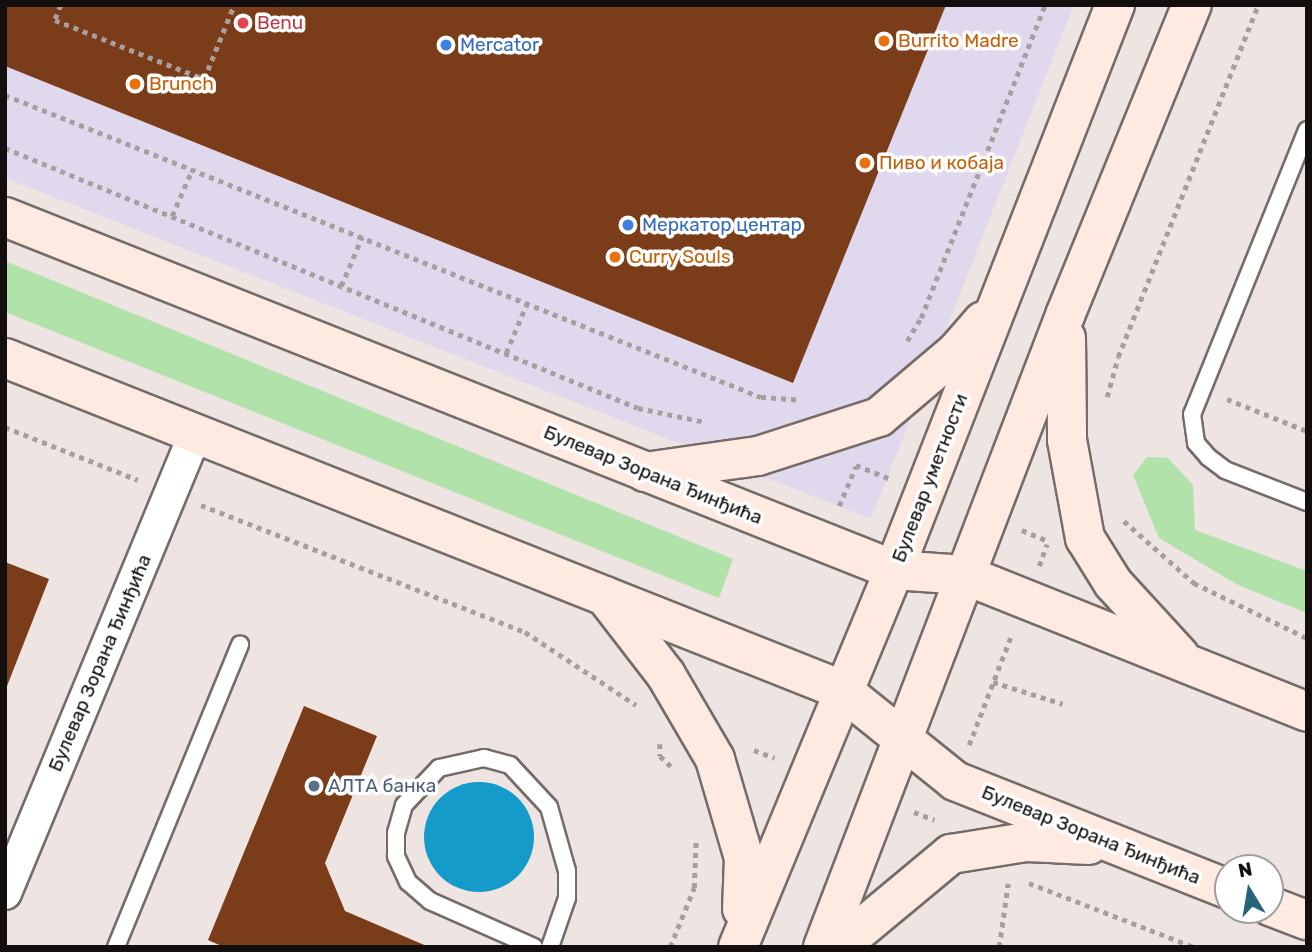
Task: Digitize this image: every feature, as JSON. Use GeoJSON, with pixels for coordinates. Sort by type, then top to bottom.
{"type":"FeatureCollection","features":[{"type":"Feature","properties":{"kind":"street"},"geometry":{"type":"LineString","coordinates":[[822,947],[1066,313],[1192,5]]}},
{"type":"Feature","properties":{"kind":"street","name":"Булевар уметности"},"geometry":{"type":"LineString","coordinates":[[739,944],[894,570],[1108,10]]}},
{"type":"Feature","properties":{"kind":"street","name":"Булевар Зорана Ђинђића"},"geometry":{"type":"LineString","coordinates":[[5,217],[894,570],[965,575],[1307,712]]}},
{"type":"Feature","properties":{"kind":"street"},"geometry":{"type":"LineString","coordinates":[[645,472],[758,456],[879,416],[956,352],[998,303]]}},
{"type":"Feature","properties":{"kind":"street"},"geometry":{"type":"LineString","coordinates":[[1066,313],[1067,440],[1084,538],[1134,608],[1188,664]]}},
{"type":"Feature","properties":{"kind":"street","name":"Булевар Зорана Ђинђића"},"geometry":{"type":"LineString","coordinates":[[5,358],[842,690],[905,737],[955,781],[1214,883]]}},
{"type":"Feature","properties":{"kind":"street","name":"Булевар Зорана Ђинђића"},"geometry":{"type":"LineString","coordinates":[[5,893],[196,433]]}},
{"type":"Feature","properties":{"kind":"street"},"geometry":{"type":"LineString","coordinates":[[605,596],[666,676],[715,759],[744,858],[739,944]]}},
{"type":"Feature","properties":{"kind":"street"},"geometry":{"type":"LineString","coordinates":[[839,947],[951,854],[1026,842],[1130,850]]}},
{"type":"Feature","properties":{"kind":"street"},"geometry":{"type":"LineString","coordinates":[[1284,911],[1307,920]]}},
{"type":"Feature","properties":{"kind":"lane"},"geometry":{"type":"LineString","coordinates":[[1307,130],[1200,388],[1192,428],[1208,457],[1225,470],[1307,502]]}},
{"type":"Feature","properties":{"kind":"lane"},"geometry":{"type":"LineString","coordinates":[[116,947],[240,644]]}},
{"type":"Feature","properties":{"kind":"lane"},"geometry":{"type":"LineString","coordinates":[[534,947],[430,901],[408,883],[396,856],[396,833],[404,806],[439,768],[484,758],[510,765],[549,807],[567,871],[567,898],[550,947]]}},
{"type":"Feature","properties":{"kind":"path"},"geometry":{"type":"LineString","coordinates":[[61,5],[55,20],[204,79],[234,5]]}},
{"type":"Feature","properties":{"kind":"path"},"geometry":{"type":"LineString","coordinates":[[898,354],[920,318],[1045,5]]}},
{"type":"Feature","properties":{"kind":"path"},"geometry":{"type":"LineString","coordinates":[[1105,406],[1118,357],[1258,5]]}},
{"type":"Feature","properties":{"kind":"path"},"geometry":{"type":"LineString","coordinates":[[5,95],[761,397],[813,401]]}},
{"type":"Feature","properties":{"kind":"path"},"geometry":{"type":"LineString","coordinates":[[5,148],[638,408],[709,423]]}},
{"type":"Feature","properties":{"kind":"path"},"geometry":{"type":"LineString","coordinates":[[172,216],[192,170]]}},
{"type":"Feature","properties":{"kind":"path"},"geometry":{"type":"LineString","coordinates":[[341,286],[362,237]]}},
{"type":"Feature","properties":{"kind":"path"},"geometry":{"type":"LineString","coordinates":[[506,353],[527,303]]}},
{"type":"Feature","properties":{"kind":"path"},"geometry":{"type":"LineString","coordinates":[[1200,388],[1307,431]]}},
{"type":"Feature","properties":{"kind":"path"},"geometry":{"type":"LineString","coordinates":[[5,427],[525,632],[617,687],[643,711]]}},
{"type":"Feature","properties":{"kind":"path"},"geometry":{"type":"LineString","coordinates":[[838,506],[856,466]]}},
{"type":"Feature","properties":{"kind":"path"},"geometry":{"type":"LineString","coordinates":[[1120,511],[1125,524],[1194,583],[1307,638]]}},
{"type":"Feature","properties":{"kind":"path"},"geometry":{"type":"LineString","coordinates":[[939,822],[1048,540],[1023,530]]}},
{"type":"Feature","properties":{"kind":"path"},"geometry":{"type":"LineString","coordinates":[[993,682],[1063,704]]}},
{"type":"Feature","properties":{"kind":"path"},"geometry":{"type":"LineString","coordinates":[[659,737],[660,756],[678,772]]}},
{"type":"Feature","properties":{"kind":"path"},"geometry":{"type":"LineString","coordinates":[[670,947],[694,888],[695,832]]}},
{"type":"Feature","properties":{"kind":"path"},"geometry":{"type":"LineString","coordinates":[[999,881],[1009,880],[1194,947]]}},
{"type":"Feature","properties":{"kind":"path"},"geometry":{"type":"LineString","coordinates":[[999,947],[1009,880]]}},
{"type":"Feature","properties":{"kind":"shaded area"},"geometry":{"type":"Polygon","coordinates":[[[5,5],[1074,5],[871,519],[5,178],[5,5]]]}},
{"type":"Feature","properties":{"kind":"green space"},"geometry":{"type":"Polygon","coordinates":[[[5,261],[733,559],[719,598],[5,312],[5,261]]]}},
{"type":"Feature","properties":{"kind":"green space"},"geometry":{"type":"Polygon","coordinates":[[[1147,457],[1168,458],[1193,485],[1195,530],[1307,571],[1307,613],[1238,585],[1159,538],[1133,475],[1147,457]]]}},
{"type":"Feature","properties":{"kind":"water"},"geometry":{"type":"Polygon","coordinates":[[[479,782],[500,786],[518,798],[530,816],[534,837],[530,858],[518,876],[500,888],[479,892],[458,888],[440,876],[428,858],[424,837],[428,816],[440,798],[458,786],[479,782]]]}},
{"type":"Feature","properties":{"kind":"building","name":"Меркатор центар"},"geometry":{"type":"Polygon","coordinates":[[[5,5],[946,5],[793,383],[5,66],[5,5]]]}},
{"type":"Feature","properties":{"kind":"building"},"geometry":{"type":"Polygon","coordinates":[[[5,562],[49,579],[7,686],[5,686],[5,562]]]}},
{"type":"Feature","properties":{"kind":"building","name":"АЛТА банка"},"geometry":{"type":"Polygon","coordinates":[[[304,706],[377,736],[325,863],[345,911],[429,947],[224,947],[208,940],[304,706]]]}},
{"type":"Feature","properties":{"kind":"place","name":"Benu"},"geometry":{"type":"Point","coordinates":[243,23]}},
{"type":"Feature","properties":{"kind":"place","name":"Burrito Madre"},"geometry":{"type":"Point","coordinates":[884,41]}},
{"type":"Feature","properties":{"kind":"place","name":"Mercator"},"geometry":{"type":"Point","coordinates":[446,45]}},
{"type":"Feature","properties":{"kind":"place","name":"Brunch"},"geometry":{"type":"Point","coordinates":[135,84]}},
{"type":"Feature","properties":{"kind":"place","name":"Пиво и кобаја"},"geometry":{"type":"Point","coordinates":[865,163]}},
{"type":"Feature","properties":{"kind":"place","name":"Меркатор центар"},"geometry":{"type":"Point","coordinates":[628,225]}},
{"type":"Feature","properties":{"kind":"place","name":"Curry Souls"},"geometry":{"type":"Point","coordinates":[615,257]}},
{"type":"Feature","properties":{"kind":"place","name":"АЛТА банка"},"geometry":{"type":"Point","coordinates":[314,786]}}]}
